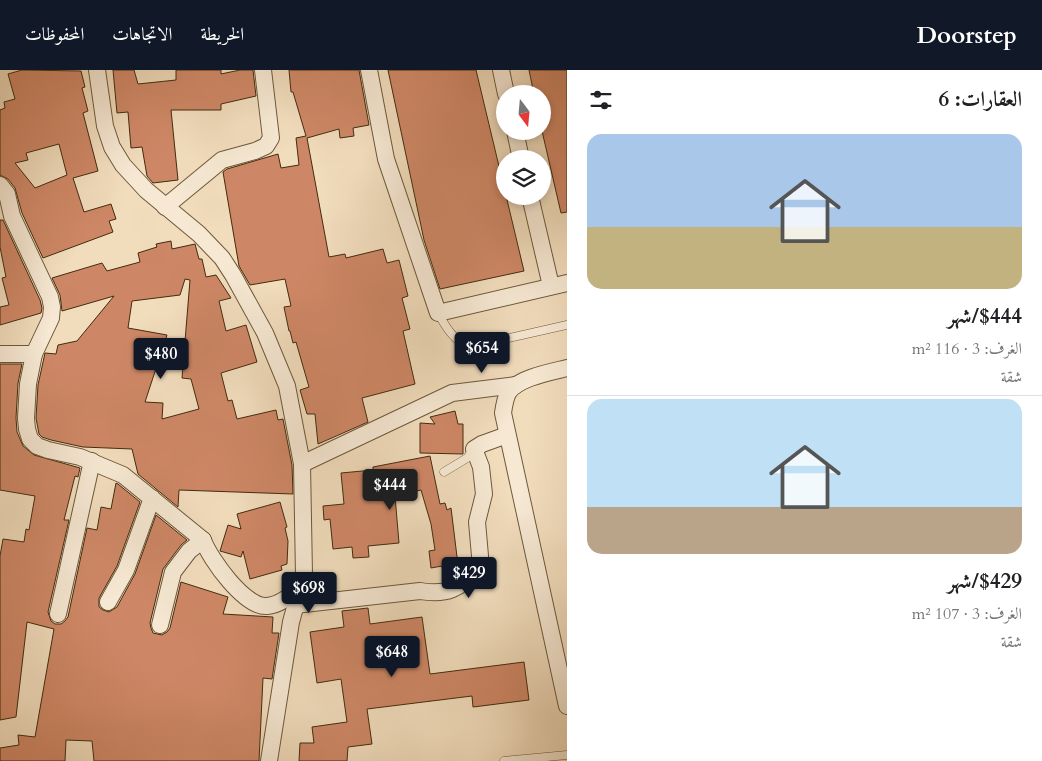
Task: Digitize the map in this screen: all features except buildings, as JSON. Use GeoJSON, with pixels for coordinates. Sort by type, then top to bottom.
{"type":"FeatureCollection","features":[{"type":"Feature","properties":{"kind":"street"},"geometry":{"type":"LineString","coordinates":[[97,70],[105,126],[112,147],[123,165],[133,176],[165,207],[212,246],[233,275],[251,306],[265,333],[287,386],[302,464],[304,575],[291,622],[269,761]]}},
{"type":"Feature","properties":{"kind":"street"},"geometry":{"type":"LineString","coordinates":[[165,207],[222,160],[255,151],[266,146],[272,138],[263,70]]}},
{"type":"Feature","properties":{"kind":"street"},"geometry":{"type":"LineString","coordinates":[[369,70],[386,159],[438,313],[559,285],[533,205]]}},
{"type":"Feature","properties":{"kind":"street"},"geometry":{"type":"LineString","coordinates":[[501,70],[504,85]]}},
{"type":"Feature","properties":{"kind":"street"},"geometry":{"type":"LineString","coordinates":[[0,185],[6,194],[12,216],[50,298],[52,307],[51,318],[34,354],[28,384],[26,408],[27,429],[30,439],[37,446],[80,457],[124,475],[203,540],[207,551],[232,583],[242,595],[255,604],[268,606],[276,604],[301,588]]}},
{"type":"Feature","properties":{"kind":"street"},"geometry":{"type":"LineString","coordinates":[[0,354],[34,354]]}},
{"type":"Feature","properties":{"kind":"street"},"geometry":{"type":"LineString","coordinates":[[302,464],[452,393],[516,385],[567,368]]}},
{"type":"Feature","properties":{"kind":"street"},"geometry":{"type":"LineString","coordinates":[[516,385],[508,393],[503,413],[567,706]]}},
{"type":"Feature","properties":{"kind":"street"},"geometry":{"type":"LineString","coordinates":[[296,605],[420,591],[434,594],[460,587],[479,570],[480,556],[477,522],[484,494],[481,467],[474,449],[507,434]]}},
{"type":"Feature","properties":{"kind":"street"},"geometry":{"type":"LineString","coordinates":[[58,614],[92,461]]}},
{"type":"Feature","properties":{"kind":"street"},"geometry":{"type":"LineString","coordinates":[[108,602],[126,570],[152,498]]}},
{"type":"Feature","properties":{"kind":"street"},"geometry":{"type":"LineString","coordinates":[[160,625],[173,572],[189,551],[203,540]]}},
{"type":"Feature","properties":{"kind":"lane"},"geometry":{"type":"LineString","coordinates":[[438,313],[454,337],[460,343],[469,347],[567,325]]}},
{"type":"Feature","properties":{"kind":"lane"},"geometry":{"type":"LineString","coordinates":[[444,472],[467,458],[474,449]]}},
{"type":"Feature","properties":{"kind":"lane"},"geometry":{"type":"LineString","coordinates":[[504,761],[567,754]]}}]}
